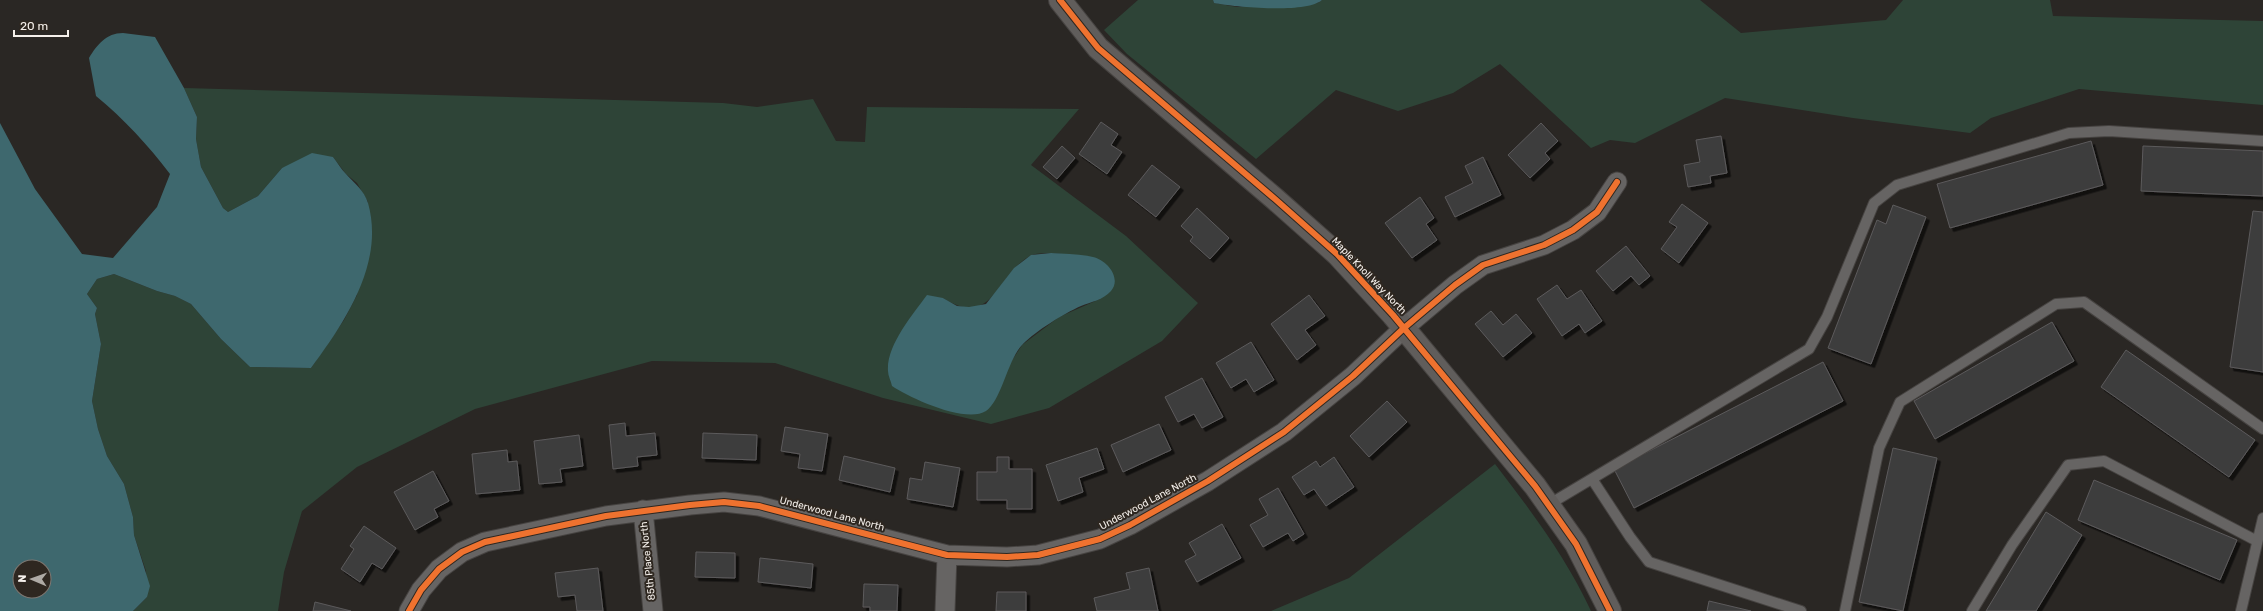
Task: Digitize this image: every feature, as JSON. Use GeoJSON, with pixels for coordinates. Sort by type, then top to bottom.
{"type":"FeatureCollection","features":[{"type":"Feature","properties":{"kind":"street","name":"Maple Knoll Way North"},"geometry":{"type":"LineString","coordinates":[[1060,0],[1098,48],[1337,254],[1404,328],[1535,486],[1576,544],[1610,611]]}},
{"type":"Feature","properties":{"kind":"street","name":"Underwood Lane North"},"geometry":{"type":"LineString","coordinates":[[409,611],[422,590],[439,569],[468,550],[485,542],[512,535],[643,510],[724,502],[759,506],[826,522],[947,555],[1007,557],[1038,554],[1100,539],[1130,525],[1208,481],[1284,432],[1353,376],[1404,328],[1455,285],[1482,265],[1544,245],[1573,230],[1597,212],[1617,182]]}},
{"type":"Feature","properties":{"kind":"street","name":"85th Place North"},"geometry":{"type":"LineString","coordinates":[[643,510],[653,611]]}},
{"type":"Feature","properties":{"kind":"street"},"geometry":{"type":"LineString","coordinates":[[946,611],[947,555]]}},
{"type":"Feature","properties":{"kind":"lane"},"geometry":{"type":"LineString","coordinates":[[1548,505],[1810,348],[1827,317],[1874,203],[1897,185],[2070,133],[2109,131],[2263,140]]}},
{"type":"Feature","properties":{"kind":"lane"},"geometry":{"type":"LineString","coordinates":[[1845,611],[1879,448],[1900,402],[2056,304],[2084,302],[2263,430]]}},
{"type":"Feature","properties":{"kind":"lane"},"geometry":{"type":"LineString","coordinates":[[1972,611],[2012,546],[2068,465],[2104,461],[2257,541]]}},
{"type":"Feature","properties":{"kind":"lane"},"geometry":{"type":"LineString","coordinates":[[1592,479],[1630,537],[1649,562],[1801,611]]}},
{"type":"Feature","properties":{"kind":"lane"},"geometry":{"type":"LineString","coordinates":[[2241,611],[2263,518]]}},
{"type":"Feature","properties":{"kind":"green space"},"geometry":{"type":"Polygon","coordinates":[[[1138,0],[1213,0],[1214,3],[1237,7],[1318,3],[1322,0],[1700,0],[1741,33],[1886,20],[1903,0],[2050,0],[2053,16],[2263,21],[2263,105],[2079,89],[1991,118],[1970,133],[1853,118],[1725,98],[1635,143],[1610,140],[1591,148],[1500,64],[1453,93],[1398,111],[1336,90],[1256,159],[1127,54],[1104,30],[1138,0]]]}},
{"type":"Feature","properties":{"kind":"green space"},"geometry":{"type":"Polygon","coordinates":[[[184,88],[723,103],[757,107],[813,99],[836,141],[865,142],[867,107],[1079,109],[1031,165],[1126,236],[1198,303],[1162,341],[1049,408],[991,424],[883,398],[775,363],[652,361],[475,409],[357,467],[302,511],[284,572],[278,611],[133,611],[147,597],[146,571],[134,535],[133,517],[124,484],[107,456],[98,429],[92,401],[101,344],[95,314],[97,308],[87,294],[97,279],[114,274],[157,291],[175,296],[191,304],[221,339],[250,367],[311,368],[344,320],[357,295],[368,202],[357,183],[346,174],[333,157],[282,168],[258,196],[228,212],[223,208],[201,167],[196,139],[197,117],[184,88]],[[1045,253],[1030,256],[1019,264],[993,296],[984,304],[973,307],[960,306],[943,298],[948,409],[950,411],[994,401],[1009,365],[1022,345],[1059,317],[1100,299],[1072,255],[1045,253]]]}},
{"type":"Feature","properties":{"kind":"green space"},"geometry":{"type":"Polygon","coordinates":[[[1495,464],[1535,517],[1559,553],[1571,572],[1591,611],[1271,611],[1349,578],[1495,464]]]}},
{"type":"Feature","properties":{"kind":"water"},"geometry":{"type":"Polygon","coordinates":[[[1213,0],[1322,0],[1314,4],[1301,7],[1253,8],[1214,3],[1213,0]]]}},
{"type":"Feature","properties":{"kind":"water"},"geometry":{"type":"Polygon","coordinates":[[[123,33],[155,37],[184,88],[197,117],[196,139],[201,167],[223,208],[228,212],[258,196],[282,168],[312,153],[333,157],[366,198],[372,225],[371,248],[359,291],[337,331],[311,368],[250,367],[221,339],[191,304],[175,296],[157,291],[114,274],[97,279],[87,294],[97,308],[95,314],[101,344],[92,401],[98,429],[107,456],[124,484],[133,517],[134,535],[150,586],[147,597],[133,611],[0,611],[0,123],[35,189],[82,254],[113,258],[157,207],[170,174],[135,133],[96,96],[89,58],[95,49],[107,37],[123,33]]]}},
{"type":"Feature","properties":{"kind":"water"},"geometry":{"type":"Polygon","coordinates":[[[1051,253],[1083,255],[1098,259],[1108,266],[1114,275],[1114,286],[1104,297],[1074,309],[1058,318],[1042,328],[1023,344],[1017,351],[992,406],[986,411],[977,414],[952,412],[924,403],[892,386],[888,375],[891,351],[908,321],[927,295],[943,298],[957,306],[969,307],[986,304],[1014,268],[1031,255],[1051,253]]]}},
{"type":"Feature","properties":{"kind":"building"},"geometry":{"type":"Polygon","coordinates":[[[1101,122],[1118,134],[1111,145],[1122,152],[1107,174],[1079,154],[1101,122]]]}},
{"type":"Feature","properties":{"kind":"building"},"geometry":{"type":"Polygon","coordinates":[[[1541,123],[1558,141],[1545,153],[1550,159],[1530,178],[1508,155],[1541,123]]]}},
{"type":"Feature","properties":{"kind":"building"},"geometry":{"type":"Polygon","coordinates":[[[1721,136],[1727,173],[1710,176],[1711,183],[1688,187],[1684,165],[1700,162],[1696,140],[1721,136]]]}},
{"type":"Feature","properties":{"kind":"building"},"geometry":{"type":"Polygon","coordinates":[[[2091,141],[2103,185],[1950,228],[1937,184],[2091,141]]]}},
{"type":"Feature","properties":{"kind":"building"},"geometry":{"type":"Polygon","coordinates":[[[1062,146],[1075,158],[1057,179],[1043,167],[1062,146]]]}},
{"type":"Feature","properties":{"kind":"building"},"geometry":{"type":"Polygon","coordinates":[[[2143,146],[2263,151],[2263,196],[2141,191],[2143,146]]]}},
{"type":"Feature","properties":{"kind":"building"},"geometry":{"type":"Polygon","coordinates":[[[1483,157],[1501,195],[1455,217],[1445,197],[1473,183],[1465,166],[1483,157]]]}},
{"type":"Feature","properties":{"kind":"building"},"geometry":{"type":"Polygon","coordinates":[[[1152,165],[1180,187],[1156,217],[1128,195],[1152,165]]]}},
{"type":"Feature","properties":{"kind":"building"},"geometry":{"type":"Polygon","coordinates":[[[1420,197],[1434,218],[1426,224],[1437,240],[1412,258],[1385,223],[1420,197]]]}},
{"type":"Feature","properties":{"kind":"building"},"geometry":{"type":"Polygon","coordinates":[[[1682,204],[1708,223],[1679,263],[1661,249],[1677,227],[1669,222],[1682,204]]]}},
{"type":"Feature","properties":{"kind":"building"},"geometry":{"type":"Polygon","coordinates":[[[1893,205],[1926,217],[1871,364],[1828,348],[1877,220],[1886,224],[1893,205]]]}},
{"type":"Feature","properties":{"kind":"building"},"geometry":{"type":"Polygon","coordinates":[[[1197,208],[1229,238],[1210,259],[1190,241],[1193,237],[1181,226],[1197,208]]]}},
{"type":"Feature","properties":{"kind":"building"},"geometry":{"type":"Polygon","coordinates":[[[2253,211],[2263,212],[2263,372],[2230,367],[2253,211]]]}},
{"type":"Feature","properties":{"kind":"building"},"geometry":{"type":"Polygon","coordinates":[[[1626,246],[1650,276],[1639,285],[1631,276],[1613,291],[1596,271],[1626,246]]]}},
{"type":"Feature","properties":{"kind":"building"},"geometry":{"type":"Polygon","coordinates":[[[1557,285],[1567,299],[1581,290],[1602,321],[1585,333],[1579,324],[1562,336],[1537,299],[1557,285]]]}},
{"type":"Feature","properties":{"kind":"building"},"geometry":{"type":"Polygon","coordinates":[[[1309,295],[1325,316],[1305,330],[1316,345],[1297,360],[1271,324],[1309,295]]]}},
{"type":"Feature","properties":{"kind":"building"},"geometry":{"type":"Polygon","coordinates":[[[1491,311],[1503,325],[1516,314],[1532,333],[1503,357],[1475,324],[1491,311]]]}},
{"type":"Feature","properties":{"kind":"building"},"geometry":{"type":"Polygon","coordinates":[[[2052,322],[2074,361],[1935,439],[1914,401],[2052,322]]]}},
{"type":"Feature","properties":{"kind":"building"},"geometry":{"type":"Polygon","coordinates":[[[1251,342],[1274,380],[1254,392],[1246,379],[1231,388],[1216,363],[1251,342]]]}},
{"type":"Feature","properties":{"kind":"building"},"geometry":{"type":"Polygon","coordinates":[[[2126,350],[2255,440],[2229,477],[2101,387],[2126,350]]]}},
{"type":"Feature","properties":{"kind":"building"},"geometry":{"type":"Polygon","coordinates":[[[1823,362],[1843,401],[1634,508],[1614,469],[1823,362]]]}},
{"type":"Feature","properties":{"kind":"building"},"geometry":{"type":"Polygon","coordinates":[[[1202,378],[1223,417],[1202,428],[1194,414],[1178,422],[1165,397],[1202,378]]]}},
{"type":"Feature","properties":{"kind":"building"},"geometry":{"type":"Polygon","coordinates":[[[1387,401],[1407,422],[1369,457],[1350,436],[1387,401]]]}},
{"type":"Feature","properties":{"kind":"building"},"geometry":{"type":"Polygon","coordinates":[[[625,423],[626,436],[655,433],[657,455],[637,457],[638,466],[613,469],[609,425],[625,423]]]}},
{"type":"Feature","properties":{"kind":"building"},"geometry":{"type":"Polygon","coordinates":[[[1159,424],[1171,450],[1123,472],[1111,445],[1159,424]]]}},
{"type":"Feature","properties":{"kind":"building"},"geometry":{"type":"Polygon","coordinates":[[[785,427],[828,434],[822,471],[798,468],[800,454],[781,451],[785,427]]]}},
{"type":"Feature","properties":{"kind":"building"},"geometry":{"type":"Polygon","coordinates":[[[703,433],[757,435],[756,460],[702,458],[703,433]]]}},
{"type":"Feature","properties":{"kind":"building"},"geometry":{"type":"Polygon","coordinates":[[[579,435],[583,466],[560,469],[562,482],[539,484],[534,441],[579,435]]]}},
{"type":"Feature","properties":{"kind":"building"},"geometry":{"type":"Polygon","coordinates":[[[1097,448],[1104,469],[1079,478],[1083,492],[1058,501],[1046,465],[1097,448]]]}},
{"type":"Feature","properties":{"kind":"building"},"geometry":{"type":"Polygon","coordinates":[[[1893,448],[1937,458],[1903,611],[1859,602],[1893,448]]]}},
{"type":"Feature","properties":{"kind":"building"},"geometry":{"type":"Polygon","coordinates":[[[507,450],[508,462],[517,461],[520,490],[476,494],[472,454],[507,450]]]}},
{"type":"Feature","properties":{"kind":"building"},"geometry":{"type":"Polygon","coordinates":[[[844,456],[895,468],[890,492],[839,480],[844,456]]]}},
{"type":"Feature","properties":{"kind":"building"},"geometry":{"type":"Polygon","coordinates":[[[997,457],[1009,457],[1009,469],[1032,469],[1032,509],[1007,509],[1007,500],[977,500],[977,472],[997,472],[997,457]]]}},
{"type":"Feature","properties":{"kind":"building"},"geometry":{"type":"Polygon","coordinates":[[[1334,457],[1354,487],[1326,506],[1314,489],[1304,495],[1292,477],[1316,461],[1320,467],[1334,457]]]}},
{"type":"Feature","properties":{"kind":"building"},"geometry":{"type":"Polygon","coordinates":[[[925,462],[960,468],[953,507],[907,499],[910,478],[922,480],[925,462]]]}},
{"type":"Feature","properties":{"kind":"building"},"geometry":{"type":"Polygon","coordinates":[[[433,471],[449,501],[434,509],[438,517],[415,530],[394,492],[433,471]]]}},
{"type":"Feature","properties":{"kind":"building"},"geometry":{"type":"Polygon","coordinates":[[[2094,480],[2237,540],[2220,580],[2078,520],[2094,480]]]}},
{"type":"Feature","properties":{"kind":"building"},"geometry":{"type":"Polygon","coordinates":[[[1278,488],[1304,534],[1293,541],[1288,533],[1263,547],[1250,525],[1268,515],[1259,499],[1278,488]]]}},
{"type":"Feature","properties":{"kind":"building"},"geometry":{"type":"Polygon","coordinates":[[[2046,512],[2082,535],[2036,611],[1986,611],[2046,512]]]}},
{"type":"Feature","properties":{"kind":"building"},"geometry":{"type":"Polygon","coordinates":[[[1222,524],[1241,558],[1197,582],[1185,561],[1196,555],[1189,543],[1222,524]]]}},
{"type":"Feature","properties":{"kind":"building"},"geometry":{"type":"Polygon","coordinates":[[[364,526],[396,548],[382,569],[372,563],[360,582],[341,569],[354,549],[350,546],[364,526]]]}},
{"type":"Feature","properties":{"kind":"building"},"geometry":{"type":"Polygon","coordinates":[[[696,552],[735,553],[735,578],[695,577],[696,552]]]}},
{"type":"Feature","properties":{"kind":"building"},"geometry":{"type":"Polygon","coordinates":[[[760,558],[813,564],[811,588],[758,582],[760,558]]]}},
{"type":"Feature","properties":{"kind":"building"},"geometry":{"type":"Polygon","coordinates":[[[598,568],[603,611],[577,611],[575,595],[558,597],[555,573],[598,568]]]}},
{"type":"Feature","properties":{"kind":"building"},"geometry":{"type":"Polygon","coordinates":[[[1149,568],[1158,611],[1097,611],[1094,598],[1130,589],[1126,573],[1149,568]]]}},
{"type":"Feature","properties":{"kind":"building"},"geometry":{"type":"Polygon","coordinates":[[[864,584],[898,585],[897,611],[870,611],[870,607],[863,607],[864,584]]]}},
{"type":"Feature","properties":{"kind":"building"},"geometry":{"type":"Polygon","coordinates":[[[997,592],[1026,592],[1026,611],[996,611],[997,592]]]}},
{"type":"Feature","properties":{"kind":"building"},"geometry":{"type":"Polygon","coordinates":[[[1709,601],[1751,611],[1707,611],[1709,601]]]}},
{"type":"Feature","properties":{"kind":"building"},"geometry":{"type":"Polygon","coordinates":[[[315,602],[351,611],[313,611],[315,602]]]}},
{"type":"Feature","properties":{"kind":"cycle path"},"geometry":{"type":"LineString","coordinates":[[1060,0],[1098,48],[1337,254],[1393,315],[1535,486],[1576,544],[1610,611]]}},
{"type":"Feature","properties":{"kind":"cycle path"},"geometry":{"type":"LineString","coordinates":[[409,611],[421,590],[439,569],[462,552],[485,542],[606,516],[690,505],[724,502],[759,506],[947,555],[1007,557],[1038,555],[1100,539],[1130,525],[1208,481],[1284,432],[1353,376],[1404,328],[1455,285],[1483,265],[1544,245],[1573,230],[1597,212],[1617,182]]}}]}
